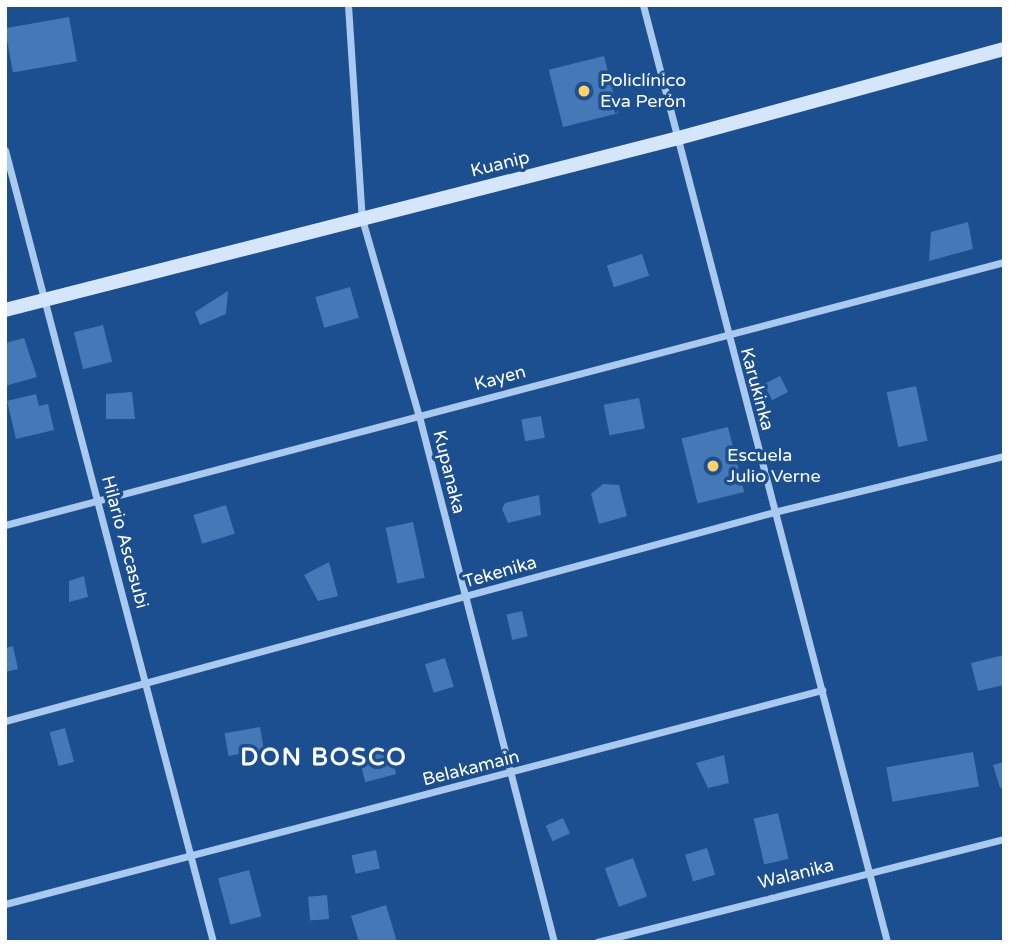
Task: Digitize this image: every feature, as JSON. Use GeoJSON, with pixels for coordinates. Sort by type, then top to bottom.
{"type":"FeatureCollection","features":[{"type":"Feature","properties":{"kind":"main road","name":"Kuanip"},"geometry":{"type":"LineString","coordinates":[[5,310],[675,139],[1004,49]]}},
{"type":"Feature","properties":{"kind":"street","name":"Kupanaka"},"geometry":{"type":"LineString","coordinates":[[348,5],[362,219],[419,416],[554,942]]}},
{"type":"Feature","properties":{"kind":"street","name":"Karukinka"},"geometry":{"type":"LineString","coordinates":[[643,5],[675,139],[887,942]]}},
{"type":"Feature","properties":{"kind":"street","name":"Hilario Ascasubi"},"geometry":{"type":"LineString","coordinates":[[5,150],[213,942]]}},
{"type":"Feature","properties":{"kind":"street","name":"Kayen"},"geometry":{"type":"LineString","coordinates":[[5,525],[726,333],[1004,262]]}},
{"type":"Feature","properties":{"kind":"street","name":"Tekenika"},"geometry":{"type":"LineString","coordinates":[[5,721],[774,512],[1004,456]]}},
{"type":"Feature","properties":{"kind":"street","name":"Belakamain"},"geometry":{"type":"LineString","coordinates":[[5,904],[509,775],[822,690]]}},
{"type":"Feature","properties":{"kind":"street","name":"Walanika"},"geometry":{"type":"LineString","coordinates":[[597,942],[1004,839]]}},
{"type":"Feature","properties":{"kind":"building"},"geometry":{"type":"Polygon","coordinates":[[[69,17],[77,61],[13,73],[5,28],[69,17]]]}},
{"type":"Feature","properties":{"kind":"building","name":"Policlínico Eva Perón"},"geometry":{"type":"Polygon","coordinates":[[[604,56],[618,113],[563,127],[549,70],[604,56]]]}},
{"type":"Feature","properties":{"kind":"building"},"geometry":{"type":"Polygon","coordinates":[[[968,222],[973,249],[929,261],[931,232],[968,222]]]}},
{"type":"Feature","properties":{"kind":"building"},"geometry":{"type":"Polygon","coordinates":[[[642,254],[649,276],[614,287],[607,265],[642,254]]]}},
{"type":"Feature","properties":{"kind":"building"},"geometry":{"type":"Polygon","coordinates":[[[350,287],[359,318],[324,328],[315,297],[350,287]]]}},
{"type":"Feature","properties":{"kind":"building"},"geometry":{"type":"Polygon","coordinates":[[[228,291],[226,314],[200,325],[195,312],[228,291]]]}},
{"type":"Feature","properties":{"kind":"building"},"geometry":{"type":"Polygon","coordinates":[[[103,325],[112,362],[83,369],[74,332],[103,325]]]}},
{"type":"Feature","properties":{"kind":"building"},"geometry":{"type":"Polygon","coordinates":[[[24,338],[37,377],[5,386],[5,343],[24,338]]]}},
{"type":"Feature","properties":{"kind":"building"},"geometry":{"type":"Polygon","coordinates":[[[780,376],[788,392],[772,400],[764,384],[780,376]]]}},
{"type":"Feature","properties":{"kind":"building"},"geometry":{"type":"Polygon","coordinates":[[[916,386],[928,441],[898,447],[887,392],[916,386]]]}},
{"type":"Feature","properties":{"kind":"building"},"geometry":{"type":"Polygon","coordinates":[[[132,392],[135,419],[106,419],[106,394],[132,392]]]}},
{"type":"Feature","properties":{"kind":"building"},"geometry":{"type":"Polygon","coordinates":[[[36,394],[39,406],[48,404],[54,430],[16,439],[7,401],[36,394]]]}},
{"type":"Feature","properties":{"kind":"building"},"geometry":{"type":"Polygon","coordinates":[[[639,398],[645,428],[610,435],[604,405],[639,398]]]}},
{"type":"Feature","properties":{"kind":"building"},"geometry":{"type":"Polygon","coordinates":[[[541,416],[545,438],[525,441],[521,419],[541,416]]]}},
{"type":"Feature","properties":{"kind":"building","name":"Escuela Julio Verne"},"geometry":{"type":"Polygon","coordinates":[[[728,427],[744,492],[698,504],[681,439],[728,427]]]}},
{"type":"Feature","properties":{"kind":"building"},"geometry":{"type":"Polygon","coordinates":[[[603,484],[619,485],[627,516],[599,524],[591,494],[603,484]]]}},
{"type":"Feature","properties":{"kind":"building"},"geometry":{"type":"Polygon","coordinates":[[[539,495],[541,515],[508,523],[502,509],[505,503],[539,495]]]}},
{"type":"Feature","properties":{"kind":"building"},"geometry":{"type":"Polygon","coordinates":[[[226,505],[235,534],[202,544],[193,515],[226,505]]]}},
{"type":"Feature","properties":{"kind":"building"},"geometry":{"type":"Polygon","coordinates":[[[413,522],[425,578],[397,584],[386,528],[413,522]]]}},
{"type":"Feature","properties":{"kind":"building"},"geometry":{"type":"Polygon","coordinates":[[[329,562],[338,596],[318,601],[304,575],[329,562]]]}},
{"type":"Feature","properties":{"kind":"building"},"geometry":{"type":"Polygon","coordinates":[[[84,576],[88,597],[69,602],[69,581],[84,576]]]}},
{"type":"Feature","properties":{"kind":"building"},"geometry":{"type":"Polygon","coordinates":[[[522,611],[528,636],[512,640],[506,615],[522,611]]]}},
{"type":"Feature","properties":{"kind":"building"},"geometry":{"type":"Polygon","coordinates":[[[13,646],[18,669],[5,672],[5,648],[13,646]]]}},
{"type":"Feature","properties":{"kind":"building"},"geometry":{"type":"Polygon","coordinates":[[[1004,655],[1004,685],[978,691],[971,663],[1004,655]]]}},
{"type":"Feature","properties":{"kind":"building"},"geometry":{"type":"Polygon","coordinates":[[[445,658],[454,687],[434,693],[425,664],[445,658]]]}},
{"type":"Feature","properties":{"kind":"building"},"geometry":{"type":"Polygon","coordinates":[[[260,727],[264,750],[229,756],[225,733],[260,727]]]}},
{"type":"Feature","properties":{"kind":"building"},"geometry":{"type":"Polygon","coordinates":[[[65,728],[74,762],[59,766],[50,732],[65,728]]]}},
{"type":"Feature","properties":{"kind":"building"},"geometry":{"type":"Polygon","coordinates":[[[389,747],[396,774],[365,782],[358,755],[389,747]]]}},
{"type":"Feature","properties":{"kind":"building"},"geometry":{"type":"Polygon","coordinates":[[[973,752],[979,786],[892,802],[886,767],[973,752]]]}},
{"type":"Feature","properties":{"kind":"building"},"geometry":{"type":"Polygon","coordinates":[[[724,755],[729,783],[708,788],[696,763],[724,755]]]}},
{"type":"Feature","properties":{"kind":"building"},"geometry":{"type":"Polygon","coordinates":[[[1004,762],[1004,787],[1000,788],[993,765],[1004,762]]]}},
{"type":"Feature","properties":{"kind":"building"},"geometry":{"type":"Polygon","coordinates":[[[778,813],[789,859],[764,864],[754,819],[778,813]]]}},
{"type":"Feature","properties":{"kind":"building"},"geometry":{"type":"Polygon","coordinates":[[[563,818],[570,834],[553,841],[546,826],[563,818]]]}},
{"type":"Feature","properties":{"kind":"building"},"geometry":{"type":"Polygon","coordinates":[[[707,848],[715,875],[693,882],[685,855],[707,848]]]}},
{"type":"Feature","properties":{"kind":"building"},"geometry":{"type":"Polygon","coordinates":[[[376,850],[380,869],[355,874],[352,855],[376,850]]]}},
{"type":"Feature","properties":{"kind":"building"},"geometry":{"type":"Polygon","coordinates":[[[633,858],[647,897],[619,907],[605,868],[633,858]]]}},
{"type":"Feature","properties":{"kind":"building"},"geometry":{"type":"Polygon","coordinates":[[[249,870],[261,916],[231,925],[218,878],[249,870]]]}},
{"type":"Feature","properties":{"kind":"building"},"geometry":{"type":"Polygon","coordinates":[[[327,895],[329,919],[310,921],[308,897],[327,895]]]}},
{"type":"Feature","properties":{"kind":"building"},"geometry":{"type":"Polygon","coordinates":[[[386,905],[397,942],[359,942],[351,916],[386,905]]]}},
{"type":"Feature","properties":{"kind":"place","name":"Policlínico Eva Perón"},"geometry":{"type":"Point","coordinates":[584,91]}},
{"type":"Feature","properties":{"kind":"place","name":"Escuela Julio Verne"},"geometry":{"type":"Point","coordinates":[713,466]}},
{"type":"Feature","properties":{"kind":"district","name":"DON BOSCO"},"geometry":{"type":"Point","coordinates":[324,758]}}]}
